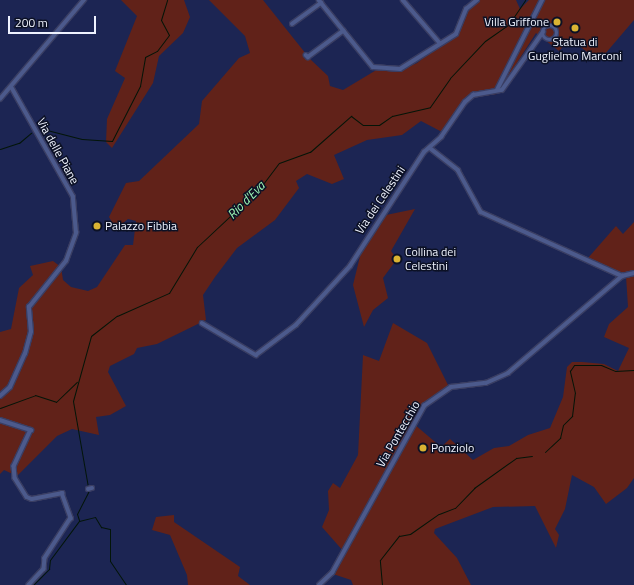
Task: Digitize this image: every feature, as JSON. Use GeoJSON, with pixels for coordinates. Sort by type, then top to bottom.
{"type":"FeatureCollection","features":[{"type":"Feature","properties":{"kind":"street"},"geometry":{"type":"LineString","coordinates":[[0,99],[84,0]]}},
{"type":"Feature","properties":{"kind":"street"},"geometry":{"type":"LineString","coordinates":[[403,0],[440,43]]}},
{"type":"Feature","properties":{"kind":"street"},"geometry":{"type":"LineString","coordinates":[[292,24],[320,1],[373,67],[400,69],[456,34],[466,8],[477,0]]}},
{"type":"Feature","properties":{"kind":"street"},"geometry":{"type":"LineString","coordinates":[[497,90],[542,0]]}},
{"type":"Feature","properties":{"kind":"street"},"geometry":{"type":"LineString","coordinates":[[497,90],[502,90],[539,37],[543,32],[549,26],[556,30],[554,38],[539,37]]}},
{"type":"Feature","properties":{"kind":"street"},"geometry":{"type":"LineString","coordinates":[[306,55],[308,57],[343,31]]}},
{"type":"Feature","properties":{"kind":"street"},"geometry":{"type":"LineString","coordinates":[[543,32],[546,38]]}},
{"type":"Feature","properties":{"kind":"street","name":"Via delle Piane"},"geometry":{"type":"LineString","coordinates":[[0,396],[10,387],[25,354],[30,332],[29,307],[66,261],[76,233],[73,197],[10,87]]}},
{"type":"Feature","properties":{"kind":"street","name":"Via dei Celestini"},"geometry":{"type":"LineString","coordinates":[[202,323],[252,354],[260,354],[296,325],[350,266],[379,217],[430,148],[473,94],[497,90]]}},
{"type":"Feature","properties":{"kind":"street"},"geometry":{"type":"LineString","coordinates":[[430,148],[458,170],[481,212],[622,276]]}},
{"type":"Feature","properties":{"kind":"street","name":"Via Pontecchio"},"geometry":{"type":"LineString","coordinates":[[318,585],[332,573],[424,406],[451,387],[486,383],[508,373],[622,276],[634,273]]}},
{"type":"Feature","properties":{"kind":"street"},"geometry":{"type":"LineString","coordinates":[[0,420],[31,430],[14,466],[15,478],[27,497],[32,499],[62,493],[69,523],[45,558],[44,568],[29,585]]}},
{"type":"Feature","properties":{"kind":"shaded area"},"geometry":{"type":"Polygon","coordinates":[[[121,0],[184,0],[190,17],[183,33],[159,56],[153,83],[112,148],[106,142],[107,119],[125,78],[115,71],[137,16],[121,0]]]}},
{"type":"Feature","properties":{"kind":"shaded area"},"geometry":{"type":"Polygon","coordinates":[[[209,0],[263,0],[310,59],[328,76],[330,86],[343,90],[378,69],[401,70],[417,63],[457,32],[465,11],[479,0],[516,0],[520,9],[529,0],[634,0],[634,20],[599,61],[570,39],[559,51],[536,33],[497,94],[470,98],[444,133],[421,121],[402,135],[367,140],[334,155],[344,179],[332,184],[307,174],[296,181],[299,188],[275,220],[237,248],[203,295],[206,320],[157,344],[137,348],[134,354],[110,366],[108,372],[126,406],[110,415],[96,417],[99,435],[72,429],[57,436],[17,476],[4,470],[0,474],[0,332],[11,329],[19,288],[33,275],[30,266],[53,261],[61,267],[63,280],[71,287],[88,291],[97,287],[125,245],[133,245],[136,221],[128,219],[116,229],[109,217],[126,183],[139,181],[199,124],[202,101],[239,58],[250,53],[245,36],[209,0]]]}},
{"type":"Feature","properties":{"kind":"shaded area"},"geometry":{"type":"Polygon","coordinates":[[[415,209],[391,251],[397,259],[383,278],[388,298],[373,310],[364,327],[353,285],[362,248],[386,215],[415,209]]]}},
{"type":"Feature","properties":{"kind":"shaded area"},"geometry":{"type":"Polygon","coordinates":[[[634,222],[634,478],[627,488],[606,504],[594,487],[572,475],[565,509],[555,529],[559,535],[556,548],[535,506],[493,507],[435,529],[434,533],[457,558],[471,585],[353,585],[351,580],[333,574],[344,552],[322,527],[329,510],[328,491],[333,483],[340,488],[358,455],[363,355],[379,361],[393,323],[427,343],[449,387],[428,402],[414,424],[441,447],[450,439],[473,460],[494,448],[509,446],[528,435],[550,428],[563,397],[567,367],[572,362],[582,362],[604,364],[618,371],[629,348],[604,337],[609,324],[628,307],[626,276],[588,258],[616,226],[623,234],[634,222]]]}},
{"type":"Feature","properties":{"kind":"shaded area"},"geometry":{"type":"Polygon","coordinates":[[[174,515],[174,522],[240,567],[238,576],[250,585],[188,585],[187,575],[170,535],[152,530],[156,517],[174,515]]]}},
{"type":"Feature","properties":{"kind":"waterway"},"geometry":{"type":"LineString","coordinates":[[43,129],[82,139],[112,141],[140,86],[145,57],[157,51],[169,35],[161,20],[167,0]]}},
{"type":"Feature","properties":{"kind":"waterway","name":"Rio d'Eva"},"geometry":{"type":"LineString","coordinates":[[88,487],[73,401],[91,336],[117,316],[169,293],[197,247],[260,188],[279,163],[310,152],[351,116],[363,125],[379,125],[392,116],[430,107],[450,78],[485,41],[509,24],[525,0]]}},
{"type":"Feature","properties":{"kind":"waterway"},"geometry":{"type":"LineString","coordinates":[[0,149],[19,143],[31,133]]}},
{"type":"Feature","properties":{"kind":"waterway"},"geometry":{"type":"LineString","coordinates":[[545,452],[560,438],[563,425],[572,416],[575,393],[570,371],[574,365],[601,365],[615,371],[634,370]]}},
{"type":"Feature","properties":{"kind":"waterway"},"geometry":{"type":"LineString","coordinates":[[0,408],[35,395],[56,402],[77,382]]}},
{"type":"Feature","properties":{"kind":"waterway"},"geometry":{"type":"LineString","coordinates":[[382,585],[380,560],[399,536],[410,534],[439,514],[455,508],[474,488],[516,458],[532,456]]}},
{"type":"Feature","properties":{"kind":"waterway"},"geometry":{"type":"LineString","coordinates":[[79,520],[77,514],[88,492]]}},
{"type":"Feature","properties":{"kind":"waterway"},"geometry":{"type":"LineString","coordinates":[[79,521],[95,517],[101,527],[110,529],[110,561],[126,585]]}},
{"type":"Feature","properties":{"kind":"waterway","name":"Rio d'Eva"},"geometry":{"type":"LineString","coordinates":[[33,585],[49,569],[50,560],[79,521]]}},
{"type":"Feature","properties":{"kind":"place","name":"Villa Griffone"},"geometry":{"type":"Point","coordinates":[557,22]}},
{"type":"Feature","properties":{"kind":"place","name":"Statua di Guglielmo Marconi"},"geometry":{"type":"Point","coordinates":[575,28]}},
{"type":"Feature","properties":{"kind":"place","name":"Palazzo Fibbia"},"geometry":{"type":"Point","coordinates":[97,226]}},
{"type":"Feature","properties":{"kind":"place","name":"Collina dei Celestini"},"geometry":{"type":"Point","coordinates":[397,259]}},
{"type":"Feature","properties":{"kind":"place","name":"Ponziolo"},"geometry":{"type":"Point","coordinates":[423,448]}}]}
